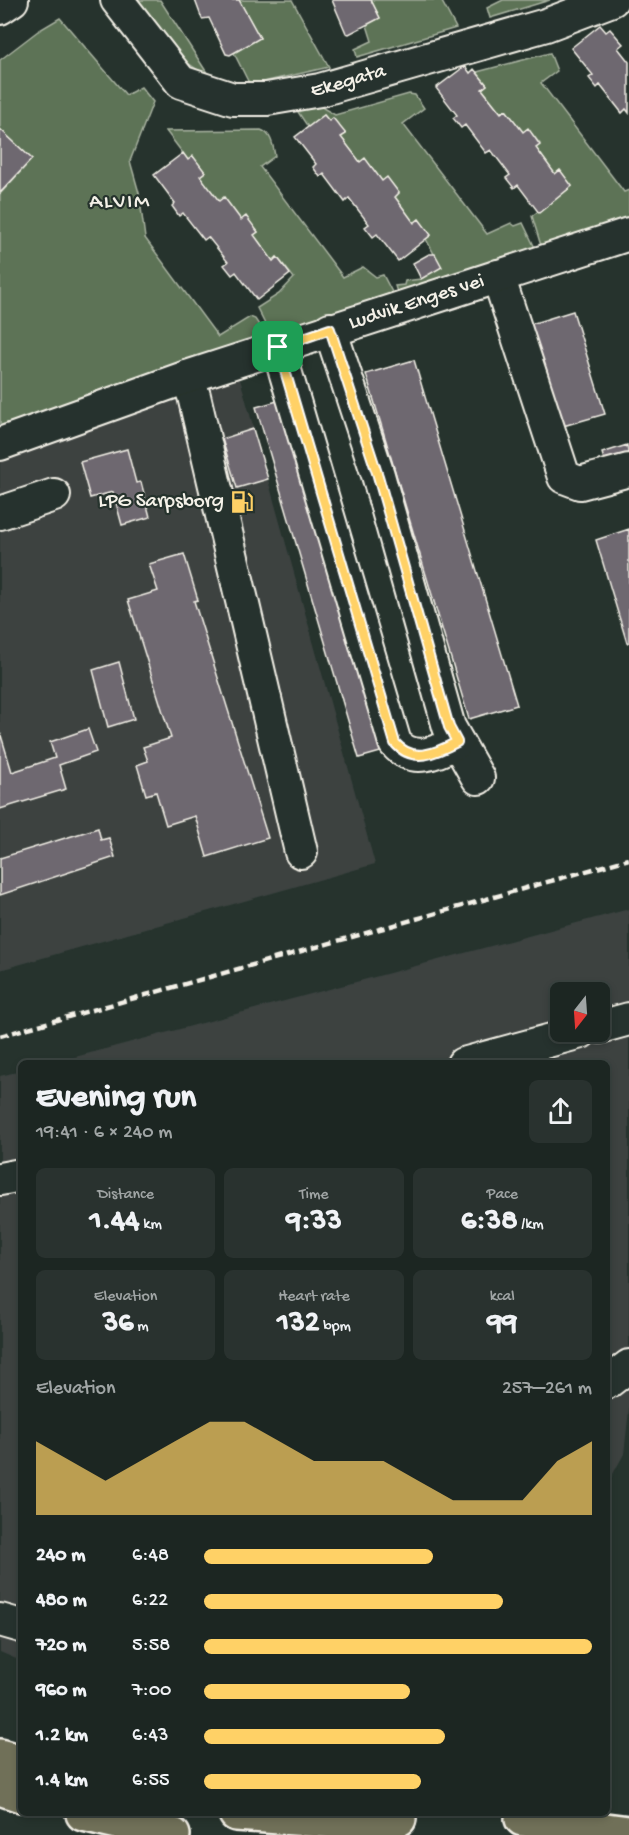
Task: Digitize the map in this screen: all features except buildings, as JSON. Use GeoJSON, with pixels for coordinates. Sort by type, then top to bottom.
{"type":"FeatureCollection","features":[{"type":"Feature","properties":{"kind":"main road"},"geometry":{"type":"LineString","coordinates":[[0,1756],[18,1761]]}},
{"type":"Feature","properties":{"kind":"main road"},"geometry":{"type":"LineString","coordinates":[[0,1788],[18,1794]]}},
{"type":"Feature","properties":{"kind":"main road"},"geometry":{"type":"LineString","coordinates":[[92,1816],[173,1835]]}},
{"type":"Feature","properties":{"kind":"main road"},"geometry":{"type":"LineString","coordinates":[[265,1816],[398,1822]]}},
{"type":"Feature","properties":{"kind":"main road"},"geometry":{"type":"LineString","coordinates":[[523,1822],[629,1833]]}},
{"type":"Feature","properties":{"kind":"street"},"geometry":{"type":"LineString","coordinates":[[0,8],[12,0]]}},
{"type":"Feature","properties":{"kind":"street","name":"Ekegata"},"geometry":{"type":"LineString","coordinates":[[117,0],[181,82],[233,99],[267,99],[320,90],[546,25],[612,0]]}},
{"type":"Feature","properties":{"kind":"street","name":"Ludvik Enges vei"},"geometry":{"type":"LineString","coordinates":[[0,444],[330,329],[629,234]]}},
{"type":"Feature","properties":{"kind":"street"},"geometry":{"type":"LineString","coordinates":[[498,276],[564,477],[580,483],[629,470]]}},
{"type":"Feature","properties":{"kind":"street"},"geometry":{"type":"LineString","coordinates":[[330,329],[378,476],[449,727],[478,778]]}},
{"type":"Feature","properties":{"kind":"street"},"geometry":{"type":"LineString","coordinates":[[278,347],[395,743],[402,751],[415,755],[434,754],[457,742]]}},
{"type":"Feature","properties":{"kind":"street"},"geometry":{"type":"LineString","coordinates":[[187,377],[194,396],[301,852]]}},
{"type":"Feature","properties":{"kind":"street"},"geometry":{"type":"LineString","coordinates":[[0,513],[54,495]]}},
{"type":"Feature","properties":{"kind":"street"},"geometry":{"type":"LineString","coordinates":[[610,1024],[629,1019]]}},
{"type":"Feature","properties":{"kind":"street"},"geometry":{"type":"LineString","coordinates":[[478,1060],[550,1040]]}},
{"type":"Feature","properties":{"kind":"street"},"geometry":{"type":"LineString","coordinates":[[0,1179],[18,1176]]}},
{"type":"Feature","properties":{"kind":"street"},"geometry":{"type":"LineString","coordinates":[[610,1380],[629,1366]]}},
{"type":"Feature","properties":{"kind":"street"},"geometry":{"type":"LineString","coordinates":[[0,1620],[18,1625]]}},
{"type":"Feature","properties":{"kind":"shaded area"},"geometry":{"type":"Polygon","coordinates":[[[235,361],[375,864],[0,970],[0,444],[235,361]]]}},
{"type":"Feature","properties":{"kind":"shaded area"},"geometry":{"type":"Polygon","coordinates":[[[629,909],[629,1410],[624,1454],[610,1479],[610,1060],[64,1060],[629,909]]]}},
{"type":"Feature","properties":{"kind":"shaded area"},"geometry":{"type":"Polygon","coordinates":[[[18,1072],[18,1660],[0,1652],[0,1076],[18,1072]]]}},
{"type":"Feature","properties":{"kind":"green space"},"geometry":{"type":"Polygon","coordinates":[[[131,0],[160,0],[211,79],[185,61],[131,0]]]}},
{"type":"Feature","properties":{"kind":"green space"},"geometry":{"type":"Polygon","coordinates":[[[239,0],[292,0],[329,67],[250,85],[234,53],[260,38],[239,0]]]}},
{"type":"Feature","properties":{"kind":"green space"},"geometry":{"type":"Polygon","coordinates":[[[371,0],[441,0],[456,28],[357,57],[355,49],[372,41],[367,25],[380,18],[371,0]]]}},
{"type":"Feature","properties":{"kind":"green space"},"geometry":{"type":"Polygon","coordinates":[[[503,0],[550,0],[490,18],[487,8],[503,0]]]}},
{"type":"Feature","properties":{"kind":"green space"},"geometry":{"type":"Polygon","coordinates":[[[60,18],[126,95],[141,87],[153,102],[130,161],[139,193],[145,238],[218,337],[250,317],[255,319],[267,337],[0,428],[0,194],[32,159],[0,129],[0,60],[38,31],[60,18]]]}},
{"type":"Feature","properties":{"kind":"green space"},"geometry":{"type":"Polygon","coordinates":[[[550,53],[557,71],[541,83],[624,192],[629,190],[629,222],[542,249],[532,216],[572,186],[560,170],[555,174],[536,148],[540,144],[528,129],[523,132],[506,110],[501,113],[482,89],[487,85],[477,72],[550,53]]]}},
{"type":"Feature","properties":{"kind":"green space"},"geometry":{"type":"Polygon","coordinates":[[[409,94],[415,95],[424,108],[403,124],[487,234],[511,223],[515,226],[523,223],[537,252],[398,295],[395,286],[404,285],[405,281],[421,279],[441,267],[426,239],[431,235],[419,219],[414,223],[395,197],[399,193],[387,178],[382,181],[365,159],[360,162],[341,137],[345,134],[333,118],[329,121],[324,115],[308,127],[294,106],[319,97],[323,108],[335,115],[409,94]]]}},
{"type":"Feature","properties":{"kind":"green space"},"geometry":{"type":"Polygon","coordinates":[[[261,130],[270,137],[275,156],[260,167],[343,277],[363,267],[376,277],[383,275],[394,296],[271,336],[257,308],[279,294],[294,278],[278,258],[273,261],[254,235],[258,232],[245,217],[241,220],[224,197],[219,201],[200,176],[205,172],[193,157],[188,160],[166,131],[261,130]]]}},
{"type":"Feature","properties":{"kind":"railway"},"geometry":{"type":"LineString","coordinates":[[0,1036],[629,859]]}},
{"type":"Feature","properties":{"kind":"place","name":"LPG Sarpsborg"},"geometry":{"type":"Point","coordinates":[242,502]}},
{"type":"Feature","properties":{"kind":"district","name":"ALVIM"},"geometry":{"type":"Point","coordinates":[120,203]}},
{"type":"Feature","properties":{"kind":"route"},"geometry":{"type":"LineString","coordinates":[[330,329],[340,355],[378,476],[449,727],[457,742],[434,754],[415,755],[402,751],[395,743],[278,347],[330,329]]}}]}
